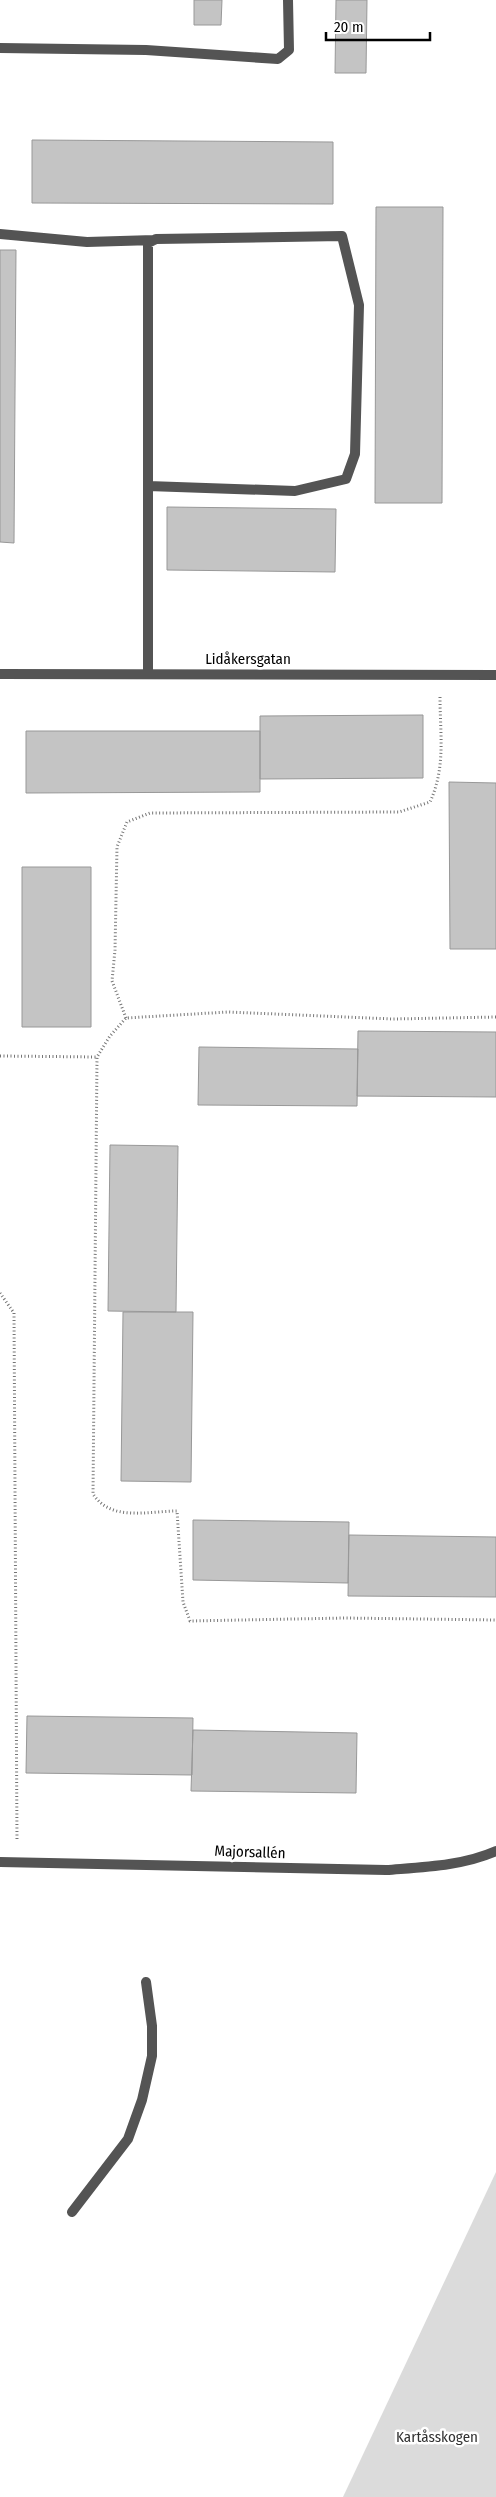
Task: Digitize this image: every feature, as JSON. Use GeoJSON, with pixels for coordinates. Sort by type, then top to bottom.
{"type":"FeatureCollection","features":[{"type":"Feature","properties":{"kind":"street"},"geometry":{"type":"LineString","coordinates":[[0,48],[146,50],[278,59],[289,50],[288,0]]}},
{"type":"Feature","properties":{"kind":"street"},"geometry":{"type":"LineString","coordinates":[[0,234],[87,242],[342,236],[359,305],[355,454],[346,479],[295,491],[148,486]]}},
{"type":"Feature","properties":{"kind":"street"},"geometry":{"type":"LineString","coordinates":[[148,674],[148,243],[156,239]]}},
{"type":"Feature","properties":{"kind":"street","name":"Lidåkersgatan"},"geometry":{"type":"LineString","coordinates":[[0,674],[496,675]]}},
{"type":"Feature","properties":{"kind":"street","name":"Majorsallén"},"geometry":{"type":"LineString","coordinates":[[0,1862],[386,1870],[450,1864],[496,1851]]}},
{"type":"Feature","properties":{"kind":"street"},"geometry":{"type":"LineString","coordinates":[[72,2212],[128,2139],[142,2100],[152,2056],[152,2026],[146,1982]]}},
{"type":"Feature","properties":{"kind":"path"},"geometry":{"type":"LineString","coordinates":[[126,1018],[112,981],[115,950],[118,847],[127,822],[150,813],[399,812],[430,802],[438,784],[442,761],[439,675]]}},
{"type":"Feature","properties":{"kind":"path"},"geometry":{"type":"LineString","coordinates":[[496,1017],[393,1019],[228,1012],[126,1018],[110,1036],[98,1057],[92,1401],[93,1494],[100,1504],[122,1514],[177,1511],[183,1602],[190,1621],[404,1618],[496,1620]]}},
{"type":"Feature","properties":{"kind":"path"},"geometry":{"type":"LineString","coordinates":[[0,1056],[98,1057]]}},
{"type":"Feature","properties":{"kind":"path"},"geometry":{"type":"LineString","coordinates":[[0,1293],[14,1313],[17,1862]]}},
{"type":"Feature","properties":{"kind":"green space","name":"Kartåsskogen"},"geometry":{"type":"Polygon","coordinates":[[[496,2172],[496,2497],[343,2497],[496,2172]]]}},
{"type":"Feature","properties":{"kind":"building"},"geometry":{"type":"Polygon","coordinates":[[[194,0],[222,0],[221,25],[194,25],[194,0]]]}},
{"type":"Feature","properties":{"kind":"building"},"geometry":{"type":"Polygon","coordinates":[[[336,0],[367,0],[366,73],[335,73],[336,0]]]}},
{"type":"Feature","properties":{"kind":"building"},"geometry":{"type":"Polygon","coordinates":[[[32,140],[333,142],[333,204],[32,203],[32,140]]]}},
{"type":"Feature","properties":{"kind":"building"},"geometry":{"type":"Polygon","coordinates":[[[376,207],[443,207],[442,503],[375,503],[376,207]]]}},
{"type":"Feature","properties":{"kind":"building"},"geometry":{"type":"Polygon","coordinates":[[[0,250],[16,250],[14,543],[0,542],[0,250]]]}},
{"type":"Feature","properties":{"kind":"building"},"geometry":{"type":"Polygon","coordinates":[[[167,507],[336,509],[335,572],[167,570],[167,507]]]}},
{"type":"Feature","properties":{"kind":"building"},"geometry":{"type":"Polygon","coordinates":[[[423,715],[423,778],[260,779],[260,716],[423,715]]]}},
{"type":"Feature","properties":{"kind":"building"},"geometry":{"type":"Polygon","coordinates":[[[26,731],[260,731],[260,792],[26,793],[26,731]]]}},
{"type":"Feature","properties":{"kind":"building"},"geometry":{"type":"Polygon","coordinates":[[[449,782],[496,783],[496,949],[450,949],[449,782]]]}},
{"type":"Feature","properties":{"kind":"building"},"geometry":{"type":"Polygon","coordinates":[[[22,867],[91,867],[91,1027],[22,1027],[22,867]]]}},
{"type":"Feature","properties":{"kind":"building"},"geometry":{"type":"Polygon","coordinates":[[[358,1031],[496,1032],[496,1097],[357,1096],[358,1031]]]}},
{"type":"Feature","properties":{"kind":"building"},"geometry":{"type":"Polygon","coordinates":[[[199,1047],[358,1049],[357,1106],[198,1105],[199,1047]]]}},
{"type":"Feature","properties":{"kind":"building"},"geometry":{"type":"Polygon","coordinates":[[[110,1145],[178,1146],[176,1312],[108,1311],[110,1145]]]}},
{"type":"Feature","properties":{"kind":"building"},"geometry":{"type":"Polygon","coordinates":[[[123,1312],[193,1312],[191,1482],[121,1481],[123,1312]]]}},
{"type":"Feature","properties":{"kind":"building"},"geometry":{"type":"Polygon","coordinates":[[[193,1520],[349,1522],[348,1583],[193,1580],[193,1520]]]}},
{"type":"Feature","properties":{"kind":"building"},"geometry":{"type":"Polygon","coordinates":[[[349,1535],[496,1537],[496,1597],[348,1596],[349,1535]]]}},
{"type":"Feature","properties":{"kind":"building"},"geometry":{"type":"Polygon","coordinates":[[[27,1716],[193,1718],[192,1775],[26,1773],[27,1716]]]}},
{"type":"Feature","properties":{"kind":"building"},"geometry":{"type":"Polygon","coordinates":[[[193,1730],[357,1733],[356,1793],[191,1791],[193,1730]]]}}]}
